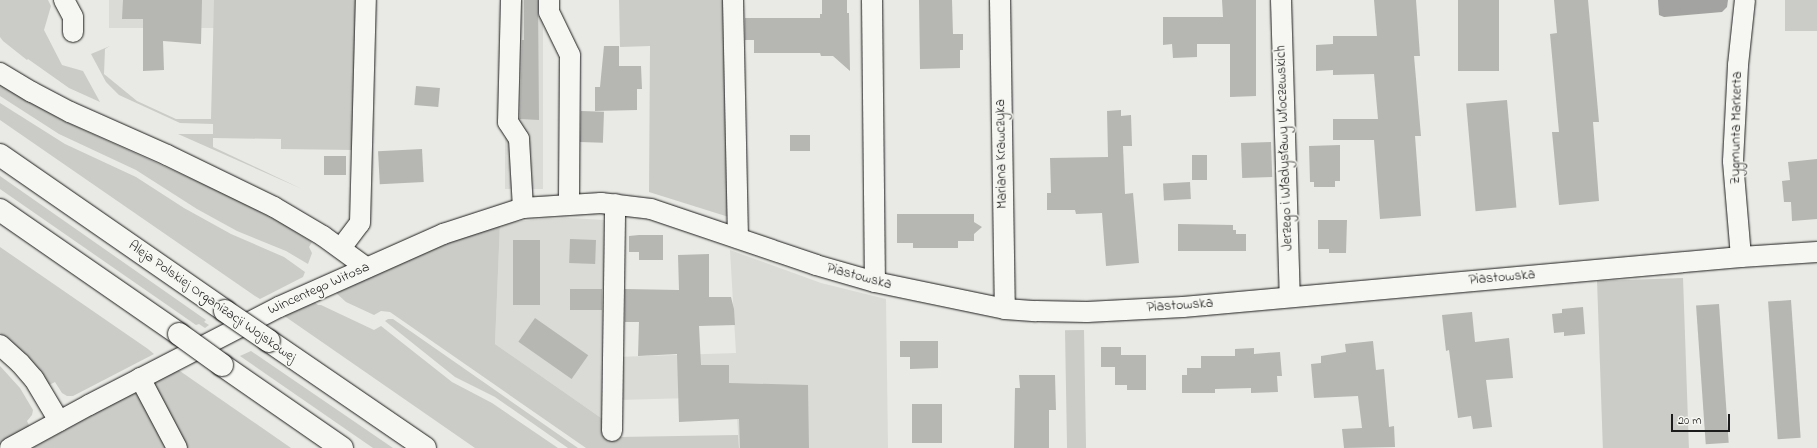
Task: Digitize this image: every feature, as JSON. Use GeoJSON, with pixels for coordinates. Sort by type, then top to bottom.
{"type":"FeatureCollection","features":[{"type":"Feature","properties":{"kind":"highway","name":"Aleja Polskiej Organizacji Wojskowej"},"geometry":{"type":"LineString","coordinates":[[0,155],[425,448]]}},
{"type":"Feature","properties":{"kind":"highway"},"geometry":{"type":"LineString","coordinates":[[0,210],[342,448]]}},
{"type":"Feature","properties":{"kind":"street"},"geometry":{"type":"LineString","coordinates":[[64,0],[73,17],[73,32]]}},
{"type":"Feature","properties":{"kind":"street"},"geometry":{"type":"LineString","coordinates":[[341,248],[360,224],[366,0]]}},
{"type":"Feature","properties":{"kind":"street"},"geometry":{"type":"LineString","coordinates":[[511,0],[508,122],[519,140],[523,208]]}},
{"type":"Feature","properties":{"kind":"street"},"geometry":{"type":"LineString","coordinates":[[549,0],[549,12],[570,55],[562,205]]}},
{"type":"Feature","properties":{"kind":"street"},"geometry":{"type":"LineString","coordinates":[[733,0],[738,238]]}},
{"type":"Feature","properties":{"kind":"street"},"geometry":{"type":"LineString","coordinates":[[872,0],[875,282]]}},
{"type":"Feature","properties":{"kind":"street","name":"Mariana Krawczyka"},"geometry":{"type":"LineString","coordinates":[[1000,0],[1005,309]]}},
{"type":"Feature","properties":{"kind":"street","name":"Jerzego i Władysławy Włoczewskich"},"geometry":{"type":"LineString","coordinates":[[1280,0],[1290,297]]}},
{"type":"Feature","properties":{"kind":"street","name":"Zygmunta Markerta"},"geometry":{"type":"LineString","coordinates":[[1741,257],[1733,161],[1738,65],[1745,0]]}},
{"type":"Feature","properties":{"kind":"street"},"geometry":{"type":"LineString","coordinates":[[0,73],[70,112],[167,155],[263,201],[307,226],[341,248],[367,268]]}},
{"type":"Feature","properties":{"kind":"street"},"geometry":{"type":"LineString","coordinates":[[612,431],[615,204]]}},
{"type":"Feature","properties":{"kind":"street","name":"Piastowska"},"geometry":{"type":"LineString","coordinates":[[562,205],[615,204],[651,209],[816,265],[875,282],[1005,309],[1087,312],[1183,307],[1741,257],[1817,252]]}},
{"type":"Feature","properties":{"kind":"street","name":"Wincentego Witosa"},"geometry":{"type":"LineString","coordinates":[[17,446],[59,421],[140,378],[279,307],[443,234],[523,208],[562,205]]}},
{"type":"Feature","properties":{"kind":"street"},"geometry":{"type":"LineString","coordinates":[[0,345],[20,363],[34,379],[59,421]]}},
{"type":"Feature","properties":{"kind":"street"},"geometry":{"type":"LineString","coordinates":[[140,378],[177,448]]}},
{"type":"Feature","properties":{"kind":"shaded area"},"geometry":{"type":"Polygon","coordinates":[[[0,0],[48,0],[51,6],[44,30],[62,65],[83,71],[100,102],[69,88],[28,59],[27,60],[3,41],[0,37],[0,0]]]}},
{"type":"Feature","properties":{"kind":"shaded area"},"geometry":{"type":"Polygon","coordinates":[[[109,0],[214,0],[214,28],[109,28],[109,0]]]}},
{"type":"Feature","properties":{"kind":"shaded area"},"geometry":{"type":"Polygon","coordinates":[[[214,0],[358,0],[354,150],[281,149],[281,139],[213,138],[213,147],[302,189],[178,134],[213,134],[213,124],[180,123],[119,95],[106,82],[91,54],[110,46],[105,49],[104,74],[137,101],[176,119],[211,119],[214,0]]]}},
{"type":"Feature","properties":{"kind":"shaded area"},"geometry":{"type":"Polygon","coordinates":[[[505,0],[543,0],[543,189],[505,189],[505,0]]]}},
{"type":"Feature","properties":{"kind":"shaded area"},"geometry":{"type":"Polygon","coordinates":[[[619,0],[725,0],[732,218],[649,192],[650,46],[620,47],[619,0]]]}},
{"type":"Feature","properties":{"kind":"shaded area"},"geometry":{"type":"Polygon","coordinates":[[[1658,0],[1728,0],[1727,7],[1722,12],[1664,17],[1659,15],[1658,0]]]}},
{"type":"Feature","properties":{"kind":"shaded area"},"geometry":{"type":"Polygon","coordinates":[[[1785,0],[1817,0],[1817,31],[1785,31],[1785,0]]]}},
{"type":"Feature","properties":{"kind":"shaded area"},"geometry":{"type":"Polygon","coordinates":[[[0,85],[64,121],[232,197],[285,225],[312,242],[309,247],[312,253],[308,264],[286,251],[237,231],[197,209],[136,170],[59,134],[0,96],[0,85]]]}},
{"type":"Feature","properties":{"kind":"shaded area"},"geometry":{"type":"Polygon","coordinates":[[[0,103],[65,144],[136,177],[184,208],[231,234],[284,257],[305,272],[303,277],[260,299],[0,120],[0,103]]]}},
{"type":"Feature","properties":{"kind":"shaded area"},"geometry":{"type":"Polygon","coordinates":[[[0,176],[206,320],[204,322],[209,325],[205,328],[199,324],[196,325],[0,189],[0,176]]]}},
{"type":"Feature","properties":{"kind":"shaded area"},"geometry":{"type":"Polygon","coordinates":[[[570,218],[604,220],[604,420],[495,344],[500,224],[540,219],[570,218]]]}},
{"type":"Feature","properties":{"kind":"shaded area"},"geometry":{"type":"Polygon","coordinates":[[[500,224],[495,344],[604,420],[619,437],[738,435],[739,448],[586,448],[390,312],[381,311],[374,315],[346,302],[335,292],[430,250],[500,224]]]}},
{"type":"Feature","properties":{"kind":"shaded area"},"geometry":{"type":"Polygon","coordinates":[[[0,247],[154,354],[73,396],[67,396],[62,393],[55,382],[49,385],[26,356],[0,333],[0,247]]]}},
{"type":"Feature","properties":{"kind":"shaded area"},"geometry":{"type":"Polygon","coordinates":[[[730,250],[821,283],[886,299],[888,448],[739,448],[737,417],[690,398],[618,400],[616,357],[736,353],[730,250]]]}},
{"type":"Feature","properties":{"kind":"shaded area"},"geometry":{"type":"Polygon","coordinates":[[[1683,278],[1689,448],[1603,448],[1597,281],[1683,278]]]}},
{"type":"Feature","properties":{"kind":"shaded area"},"geometry":{"type":"Polygon","coordinates":[[[313,301],[318,305],[321,305],[374,330],[381,326],[452,382],[492,403],[558,448],[475,448],[283,315],[313,301]]]}},
{"type":"Feature","properties":{"kind":"shaded area"},"geometry":{"type":"Polygon","coordinates":[[[388,319],[393,319],[578,448],[568,448],[495,397],[455,377],[385,321],[388,319]]]}},
{"type":"Feature","properties":{"kind":"shaded area"},"geometry":{"type":"Polygon","coordinates":[[[1065,330],[1084,330],[1086,448],[1067,448],[1065,330]]]}},
{"type":"Feature","properties":{"kind":"shaded area"},"geometry":{"type":"Polygon","coordinates":[[[251,351],[393,448],[373,448],[240,356],[251,351]]]}},
{"type":"Feature","properties":{"kind":"shaded area"},"geometry":{"type":"Polygon","coordinates":[[[0,366],[20,388],[33,410],[32,415],[27,421],[30,427],[0,445],[0,366]]]}},
{"type":"Feature","properties":{"kind":"shaded area"},"geometry":{"type":"Polygon","coordinates":[[[177,369],[291,448],[187,448],[154,384],[157,380],[177,369]]]}},
{"type":"Feature","properties":{"kind":"shaded area"},"geometry":{"type":"Polygon","coordinates":[[[132,393],[137,394],[169,448],[32,448],[132,393]]]}},
{"type":"Feature","properties":{"kind":"building"},"geometry":{"type":"Polygon","coordinates":[[[123,0],[202,0],[201,44],[163,41],[164,70],[143,71],[143,19],[122,19],[123,0]]]}},
{"type":"Feature","properties":{"kind":"building"},"geometry":{"type":"Polygon","coordinates":[[[524,0],[538,0],[539,120],[520,119],[522,40],[524,40],[524,0]]]}},
{"type":"Feature","properties":{"kind":"building"},"geometry":{"type":"Polygon","coordinates":[[[822,0],[847,0],[847,13],[849,13],[850,71],[833,56],[821,56],[820,53],[754,53],[754,40],[745,40],[745,18],[820,18],[820,14],[822,14],[822,0]]]}},
{"type":"Feature","properties":{"kind":"building"},"geometry":{"type":"Polygon","coordinates":[[[919,0],[952,0],[953,34],[963,34],[963,50],[960,50],[960,68],[920,69],[919,0]]]}},
{"type":"Feature","properties":{"kind":"building"},"geometry":{"type":"Polygon","coordinates":[[[1222,0],[1256,0],[1256,96],[1230,97],[1230,44],[1197,44],[1197,57],[1173,58],[1172,44],[1163,45],[1163,17],[1223,17],[1222,0]]]}},
{"type":"Feature","properties":{"kind":"building"},"geometry":{"type":"Polygon","coordinates":[[[1374,0],[1416,0],[1420,56],[1414,56],[1421,136],[1415,136],[1421,216],[1380,219],[1374,140],[1333,140],[1333,119],[1378,119],[1374,74],[1333,75],[1333,70],[1316,71],[1316,45],[1333,44],[1333,36],[1377,36],[1374,0]]]}},
{"type":"Feature","properties":{"kind":"building"},"geometry":{"type":"Polygon","coordinates":[[[1458,0],[1499,0],[1499,71],[1458,71],[1458,0]]]}},
{"type":"Feature","properties":{"kind":"building"},"geometry":{"type":"Polygon","coordinates":[[[1554,0],[1588,0],[1599,122],[1593,122],[1599,201],[1559,205],[1552,132],[1559,132],[1550,34],[1557,33],[1554,0]]]}},
{"type":"Feature","properties":{"kind":"building"},"geometry":{"type":"Polygon","coordinates":[[[604,46],[619,46],[619,66],[641,66],[642,89],[637,89],[637,110],[595,111],[595,87],[600,87],[604,46]]]}},
{"type":"Feature","properties":{"kind":"building"},"geometry":{"type":"Polygon","coordinates":[[[416,86],[440,88],[438,107],[414,105],[416,86]]]}},
{"type":"Feature","properties":{"kind":"building"},"geometry":{"type":"Polygon","coordinates":[[[1507,100],[1516,208],[1476,211],[1466,104],[1507,100]]]}},
{"type":"Feature","properties":{"kind":"building"},"geometry":{"type":"Polygon","coordinates":[[[1121,110],[1121,116],[1131,115],[1132,146],[1123,146],[1125,194],[1133,193],[1139,263],[1106,266],[1102,213],[1076,214],[1075,210],[1047,210],[1047,193],[1051,193],[1050,158],[1108,157],[1107,111],[1121,110]]]}},
{"type":"Feature","properties":{"kind":"building"},"geometry":{"type":"Polygon","coordinates":[[[581,111],[604,112],[603,143],[580,142],[581,111]]]}},
{"type":"Feature","properties":{"kind":"building"},"geometry":{"type":"Polygon","coordinates":[[[790,135],[810,135],[810,151],[790,151],[790,135]]]}},
{"type":"Feature","properties":{"kind":"building"},"geometry":{"type":"Polygon","coordinates":[[[1271,142],[1272,177],[1242,178],[1241,143],[1271,142]]]}},
{"type":"Feature","properties":{"kind":"building"},"geometry":{"type":"Polygon","coordinates":[[[1340,145],[1340,181],[1335,181],[1335,187],[1314,187],[1314,182],[1310,182],[1309,146],[1340,145]]]}},
{"type":"Feature","properties":{"kind":"building"},"geometry":{"type":"Polygon","coordinates":[[[422,149],[424,182],[380,184],[378,151],[422,149]]]}},
{"type":"Feature","properties":{"kind":"building"},"geometry":{"type":"Polygon","coordinates":[[[1192,155],[1207,155],[1207,180],[1192,180],[1192,155]]]}},
{"type":"Feature","properties":{"kind":"building"},"geometry":{"type":"Polygon","coordinates":[[[324,156],[346,156],[346,175],[324,175],[324,156]]]}},
{"type":"Feature","properties":{"kind":"building"},"geometry":{"type":"Polygon","coordinates":[[[1817,159],[1817,219],[1792,221],[1791,202],[1784,202],[1782,181],[1790,180],[1788,162],[1817,159]]]}},
{"type":"Feature","properties":{"kind":"building"},"geometry":{"type":"Polygon","coordinates":[[[1190,182],[1191,199],[1164,200],[1163,183],[1190,182]]]}},
{"type":"Feature","properties":{"kind":"building"},"geometry":{"type":"Polygon","coordinates":[[[897,214],[974,214],[974,222],[982,227],[974,234],[974,241],[958,241],[958,248],[913,248],[913,243],[897,243],[897,214]]]}},
{"type":"Feature","properties":{"kind":"building"},"geometry":{"type":"Polygon","coordinates":[[[1318,220],[1347,220],[1346,253],[1329,253],[1329,249],[1318,249],[1318,220]]]}},
{"type":"Feature","properties":{"kind":"building"},"geometry":{"type":"Polygon","coordinates":[[[1178,224],[1233,225],[1233,230],[1236,230],[1236,234],[1246,234],[1246,251],[1178,251],[1178,224]]]}},
{"type":"Feature","properties":{"kind":"building"},"geometry":{"type":"Polygon","coordinates":[[[663,235],[663,260],[639,260],[639,252],[629,252],[629,236],[663,235]]]}},
{"type":"Feature","properties":{"kind":"building"},"geometry":{"type":"Polygon","coordinates":[[[570,239],[596,240],[595,264],[569,263],[570,239]]]}},
{"type":"Feature","properties":{"kind":"building"},"geometry":{"type":"Polygon","coordinates":[[[513,240],[540,240],[540,305],[513,305],[513,240]]]}},
{"type":"Feature","properties":{"kind":"building"},"geometry":{"type":"Polygon","coordinates":[[[709,254],[709,297],[731,297],[734,309],[735,325],[699,326],[701,365],[729,365],[729,383],[808,385],[809,448],[740,448],[739,419],[679,422],[677,354],[638,356],[639,322],[625,322],[625,289],[679,290],[678,255],[709,254]]]}},
{"type":"Feature","properties":{"kind":"building"},"geometry":{"type":"Polygon","coordinates":[[[570,289],[602,289],[602,310],[570,310],[570,289]]]}},
{"type":"Feature","properties":{"kind":"building"},"geometry":{"type":"Polygon","coordinates":[[[1791,300],[1801,438],[1778,439],[1768,302],[1791,300]]]}},
{"type":"Feature","properties":{"kind":"building"},"geometry":{"type":"Polygon","coordinates":[[[1719,304],[1729,443],[1706,444],[1696,306],[1719,304]]]}},
{"type":"Feature","properties":{"kind":"building"},"geometry":{"type":"Polygon","coordinates":[[[1583,307],[1585,334],[1564,336],[1564,332],[1554,333],[1552,314],[1562,313],[1562,309],[1583,307]]]}},
{"type":"Feature","properties":{"kind":"building"},"geometry":{"type":"Polygon","coordinates":[[[1472,312],[1475,342],[1509,338],[1513,378],[1486,380],[1492,427],[1473,429],[1471,416],[1458,418],[1449,350],[1446,351],[1442,315],[1472,312]]]}},
{"type":"Feature","properties":{"kind":"building"},"geometry":{"type":"Polygon","coordinates":[[[535,318],[588,355],[572,379],[518,342],[535,318]]]}},
{"type":"Feature","properties":{"kind":"building"},"geometry":{"type":"Polygon","coordinates":[[[900,341],[938,341],[938,368],[910,369],[910,357],[900,357],[900,341]]]}},
{"type":"Feature","properties":{"kind":"building"},"geometry":{"type":"Polygon","coordinates":[[[1373,341],[1376,370],[1384,369],[1389,427],[1394,426],[1395,447],[1344,448],[1342,429],[1362,428],[1358,396],[1314,398],[1311,364],[1321,363],[1321,356],[1346,352],[1345,344],[1373,341]]]}},
{"type":"Feature","properties":{"kind":"building"},"geometry":{"type":"Polygon","coordinates":[[[1101,347],[1121,347],[1121,355],[1146,355],[1146,390],[1127,390],[1127,385],[1115,385],[1115,367],[1101,367],[1101,347]]]}},
{"type":"Feature","properties":{"kind":"building"},"geometry":{"type":"Polygon","coordinates":[[[1254,348],[1254,354],[1280,352],[1282,376],[1277,376],[1278,392],[1251,393],[1251,388],[1215,389],[1215,393],[1182,393],[1182,375],[1187,375],[1187,368],[1201,368],[1201,356],[1235,356],[1235,349],[1254,348]]]}},
{"type":"Feature","properties":{"kind":"building"},"geometry":{"type":"Polygon","coordinates":[[[1019,375],[1055,375],[1056,410],[1049,410],[1049,448],[1014,448],[1015,388],[1020,388],[1019,375]]]}},
{"type":"Feature","properties":{"kind":"building"},"geometry":{"type":"Polygon","coordinates":[[[912,404],[942,404],[942,443],[912,443],[912,404]]]}}]}
